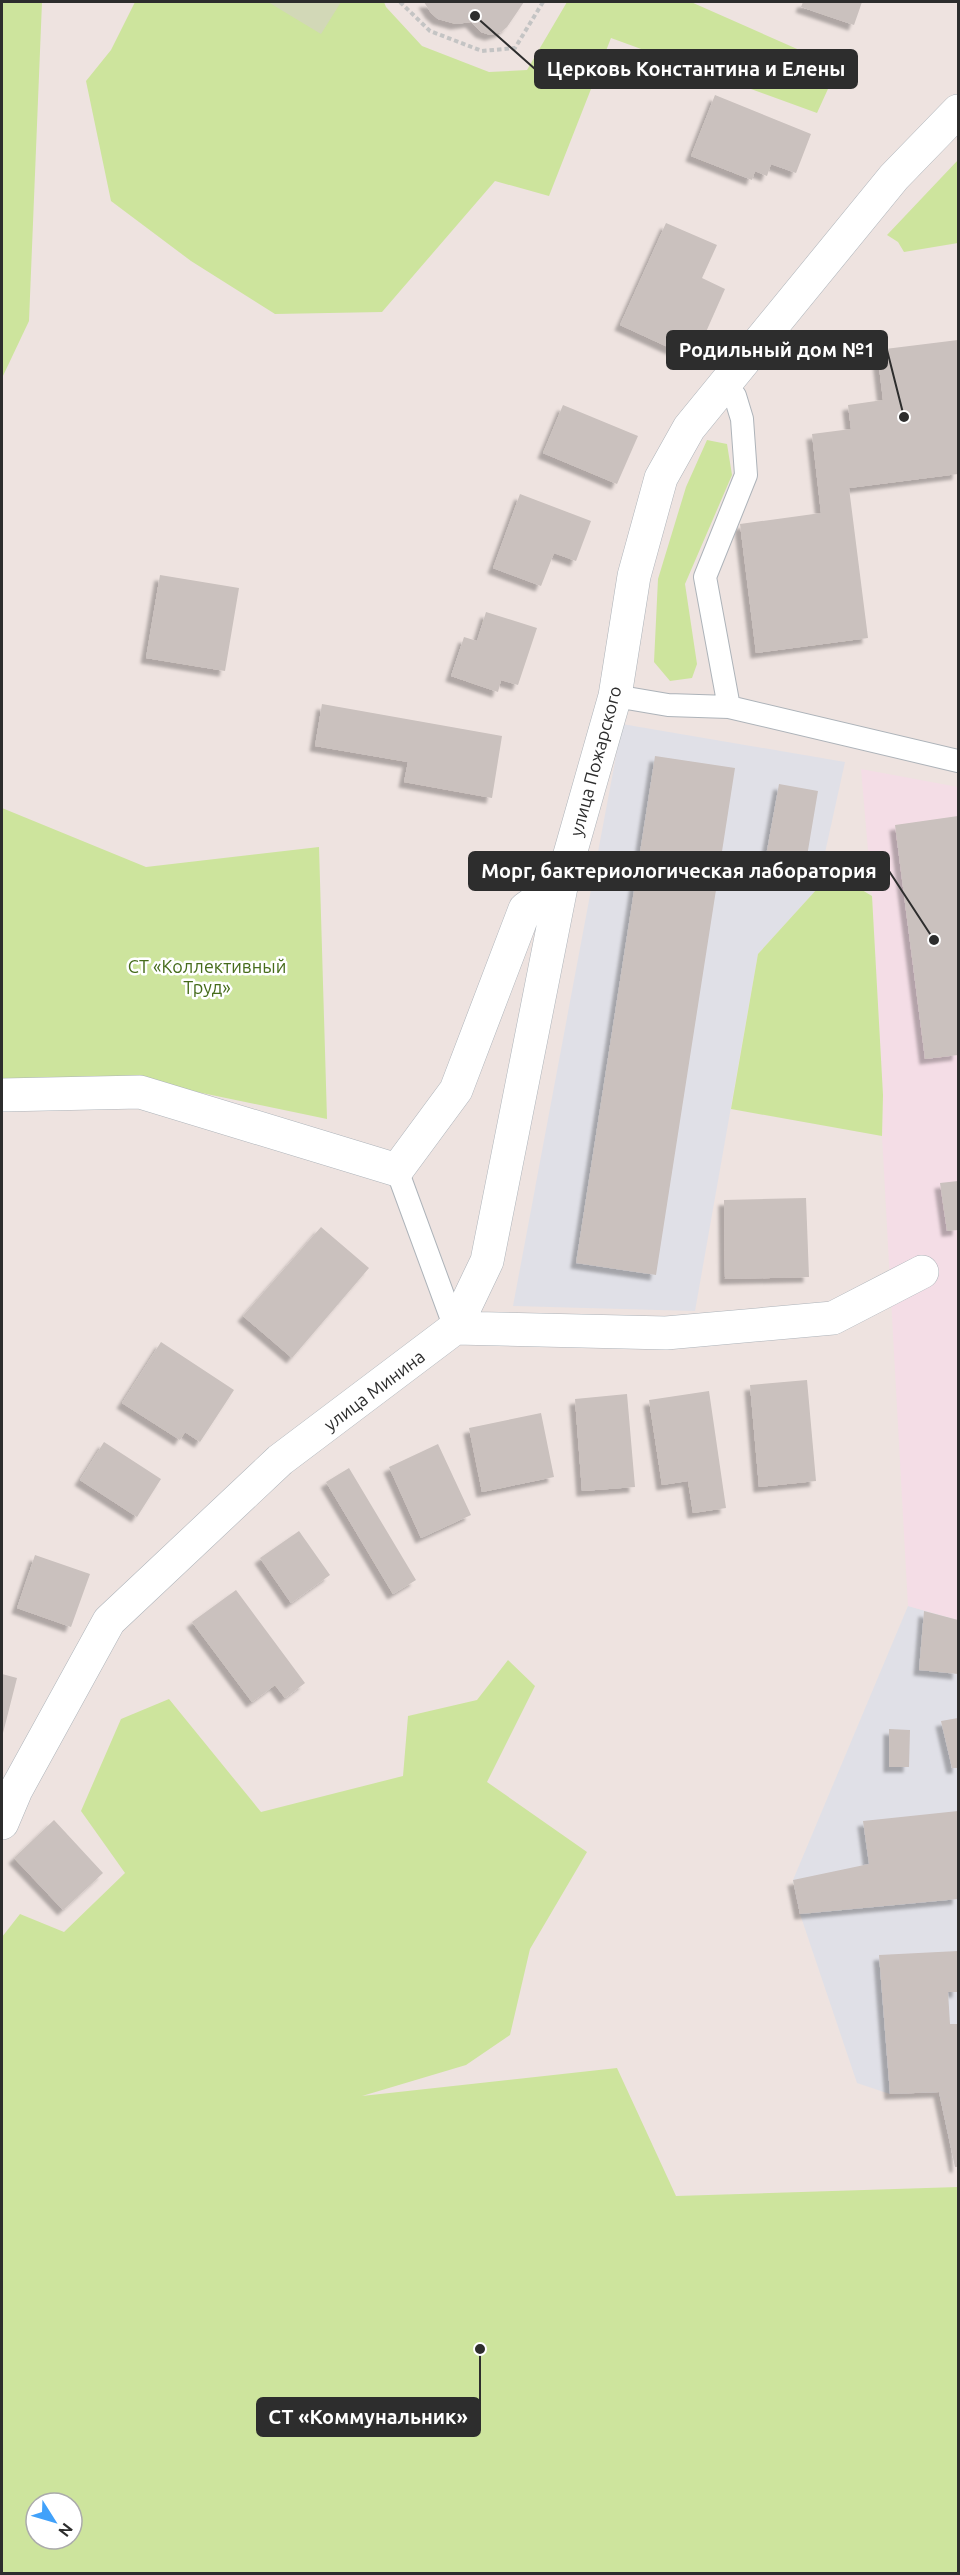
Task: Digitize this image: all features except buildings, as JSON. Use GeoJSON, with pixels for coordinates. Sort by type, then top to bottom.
{"type":"FeatureCollection","features":[{"type":"Feature","properties":{"kind":"street","name":"улица Пожарского"},"geometry":{"type":"LineString","coordinates":[[455,1328],[487,1261],[562,882],[615,696],[634,576],[661,478],[689,428],[725,383],[894,177],[958,111]]}},
{"type":"Feature","properties":{"kind":"street"},"geometry":{"type":"LineString","coordinates":[[2,1095],[140,1092],[397,1170],[456,1090],[525,909],[562,882]]}},
{"type":"Feature","properties":{"kind":"street"},"geometry":{"type":"LineString","coordinates":[[455,1328],[666,1333],[833,1318],[922,1272]]}},
{"type":"Feature","properties":{"kind":"street","name":"улица Минина"},"geometry":{"type":"LineString","coordinates":[[2,1823],[16,1790],[109,1621],[280,1460],[455,1328]]}},
{"type":"Feature","properties":{"kind":"lane"},"geometry":{"type":"LineString","coordinates":[[725,383],[735,396],[742,419],[746,475],[705,578],[729,707]]}},
{"type":"Feature","properties":{"kind":"lane"},"geometry":{"type":"LineString","coordinates":[[615,696],[668,705],[729,707],[958,761]]}},
{"type":"Feature","properties":{"kind":"lane"},"geometry":{"type":"LineString","coordinates":[[397,1170],[455,1328]]}},
{"type":"Feature","properties":{"kind":"path"},"geometry":{"type":"LineString","coordinates":[[400,2],[430,31],[482,51],[515,48],[543,2]]}},
{"type":"Feature","properties":{"kind":"shaded area"},"geometry":{"type":"Polygon","coordinates":[[[622,724],[845,762],[817,889],[758,954],[695,1311],[513,1306],[622,724]]]}},
{"type":"Feature","properties":{"kind":"shaded area"},"geometry":{"type":"Polygon","coordinates":[[[861,769],[958,787],[958,1620],[908,1606],[882,1136],[883,1095],[872,896],[861,769]]]}},
{"type":"Feature","properties":{"kind":"shaded area"},"geometry":{"type":"Polygon","coordinates":[[[908,1606],[958,1620],[958,2167],[955,2167],[939,2092],[890,2094],[857,2083],[800,1914],[793,1880],[908,1606]]]}},
{"type":"Feature","properties":{"kind":"green space"},"geometry":{"type":"Polygon","coordinates":[[[2,2],[42,2],[29,321],[2,378],[2,2]]]}},
{"type":"Feature","properties":{"kind":"green space"},"geometry":{"type":"Polygon","coordinates":[[[135,2],[384,2],[422,46],[489,72],[527,70],[567,2],[691,2],[838,67],[817,113],[611,38],[549,196],[495,181],[382,312],[275,314],[191,261],[111,201],[86,81],[111,50],[135,2]]]}},
{"type":"Feature","properties":{"kind":"green space"},"geometry":{"type":"Polygon","coordinates":[[[268,2],[341,2],[321,34],[268,2]]]}},
{"type":"Feature","properties":{"kind":"green space"},"geometry":{"type":"Polygon","coordinates":[[[958,160],[958,243],[904,252],[898,242],[887,235],[958,160]]]}},
{"type":"Feature","properties":{"kind":"green space"},"geometry":{"type":"Polygon","coordinates":[[[707,440],[727,444],[732,475],[685,584],[697,664],[692,678],[670,681],[654,662],[658,579],[686,487],[707,440]]]}},
{"type":"Feature","properties":{"kind":"green space","name":"СТ «Коллективный Труд»"},"geometry":{"type":"Polygon","coordinates":[[[2,808],[146,867],[319,847],[327,1119],[154,1083],[2,1081],[2,808]]]}},
{"type":"Feature","properties":{"kind":"green space"},"geometry":{"type":"Polygon","coordinates":[[[822,866],[872,896],[883,1095],[882,1136],[731,1109],[758,954],[817,889],[822,866]]]}},
{"type":"Feature","properties":{"kind":"green space"},"geometry":{"type":"Polygon","coordinates":[[[508,1660],[535,1686],[487,1782],[587,1852],[530,1949],[510,2035],[466,2065],[362,2096],[617,2068],[676,2196],[958,2187],[958,2573],[2,2573],[2,1937],[20,1914],[64,1932],[125,1873],[81,1811],[121,1719],[169,1699],[261,1812],[403,1776],[408,1716],[477,1700],[508,1660]]]}},
{"type":"Feature","properties":{"kind":"place","name":"Церковь Константина и Елены"},"geometry":{"type":"Point","coordinates":[475,16]}},
{"type":"Feature","properties":{"kind":"place","name":"Родильный дом №1"},"geometry":{"type":"Point","coordinates":[904,417]}},
{"type":"Feature","properties":{"kind":"place","name":"Морг, бактериологическая лаборатория"},"geometry":{"type":"Point","coordinates":[934,940]}},
{"type":"Feature","properties":{"kind":"place","name":"СТ «Коммунальник»"},"geometry":{"type":"Point","coordinates":[480,2349]}}]}
